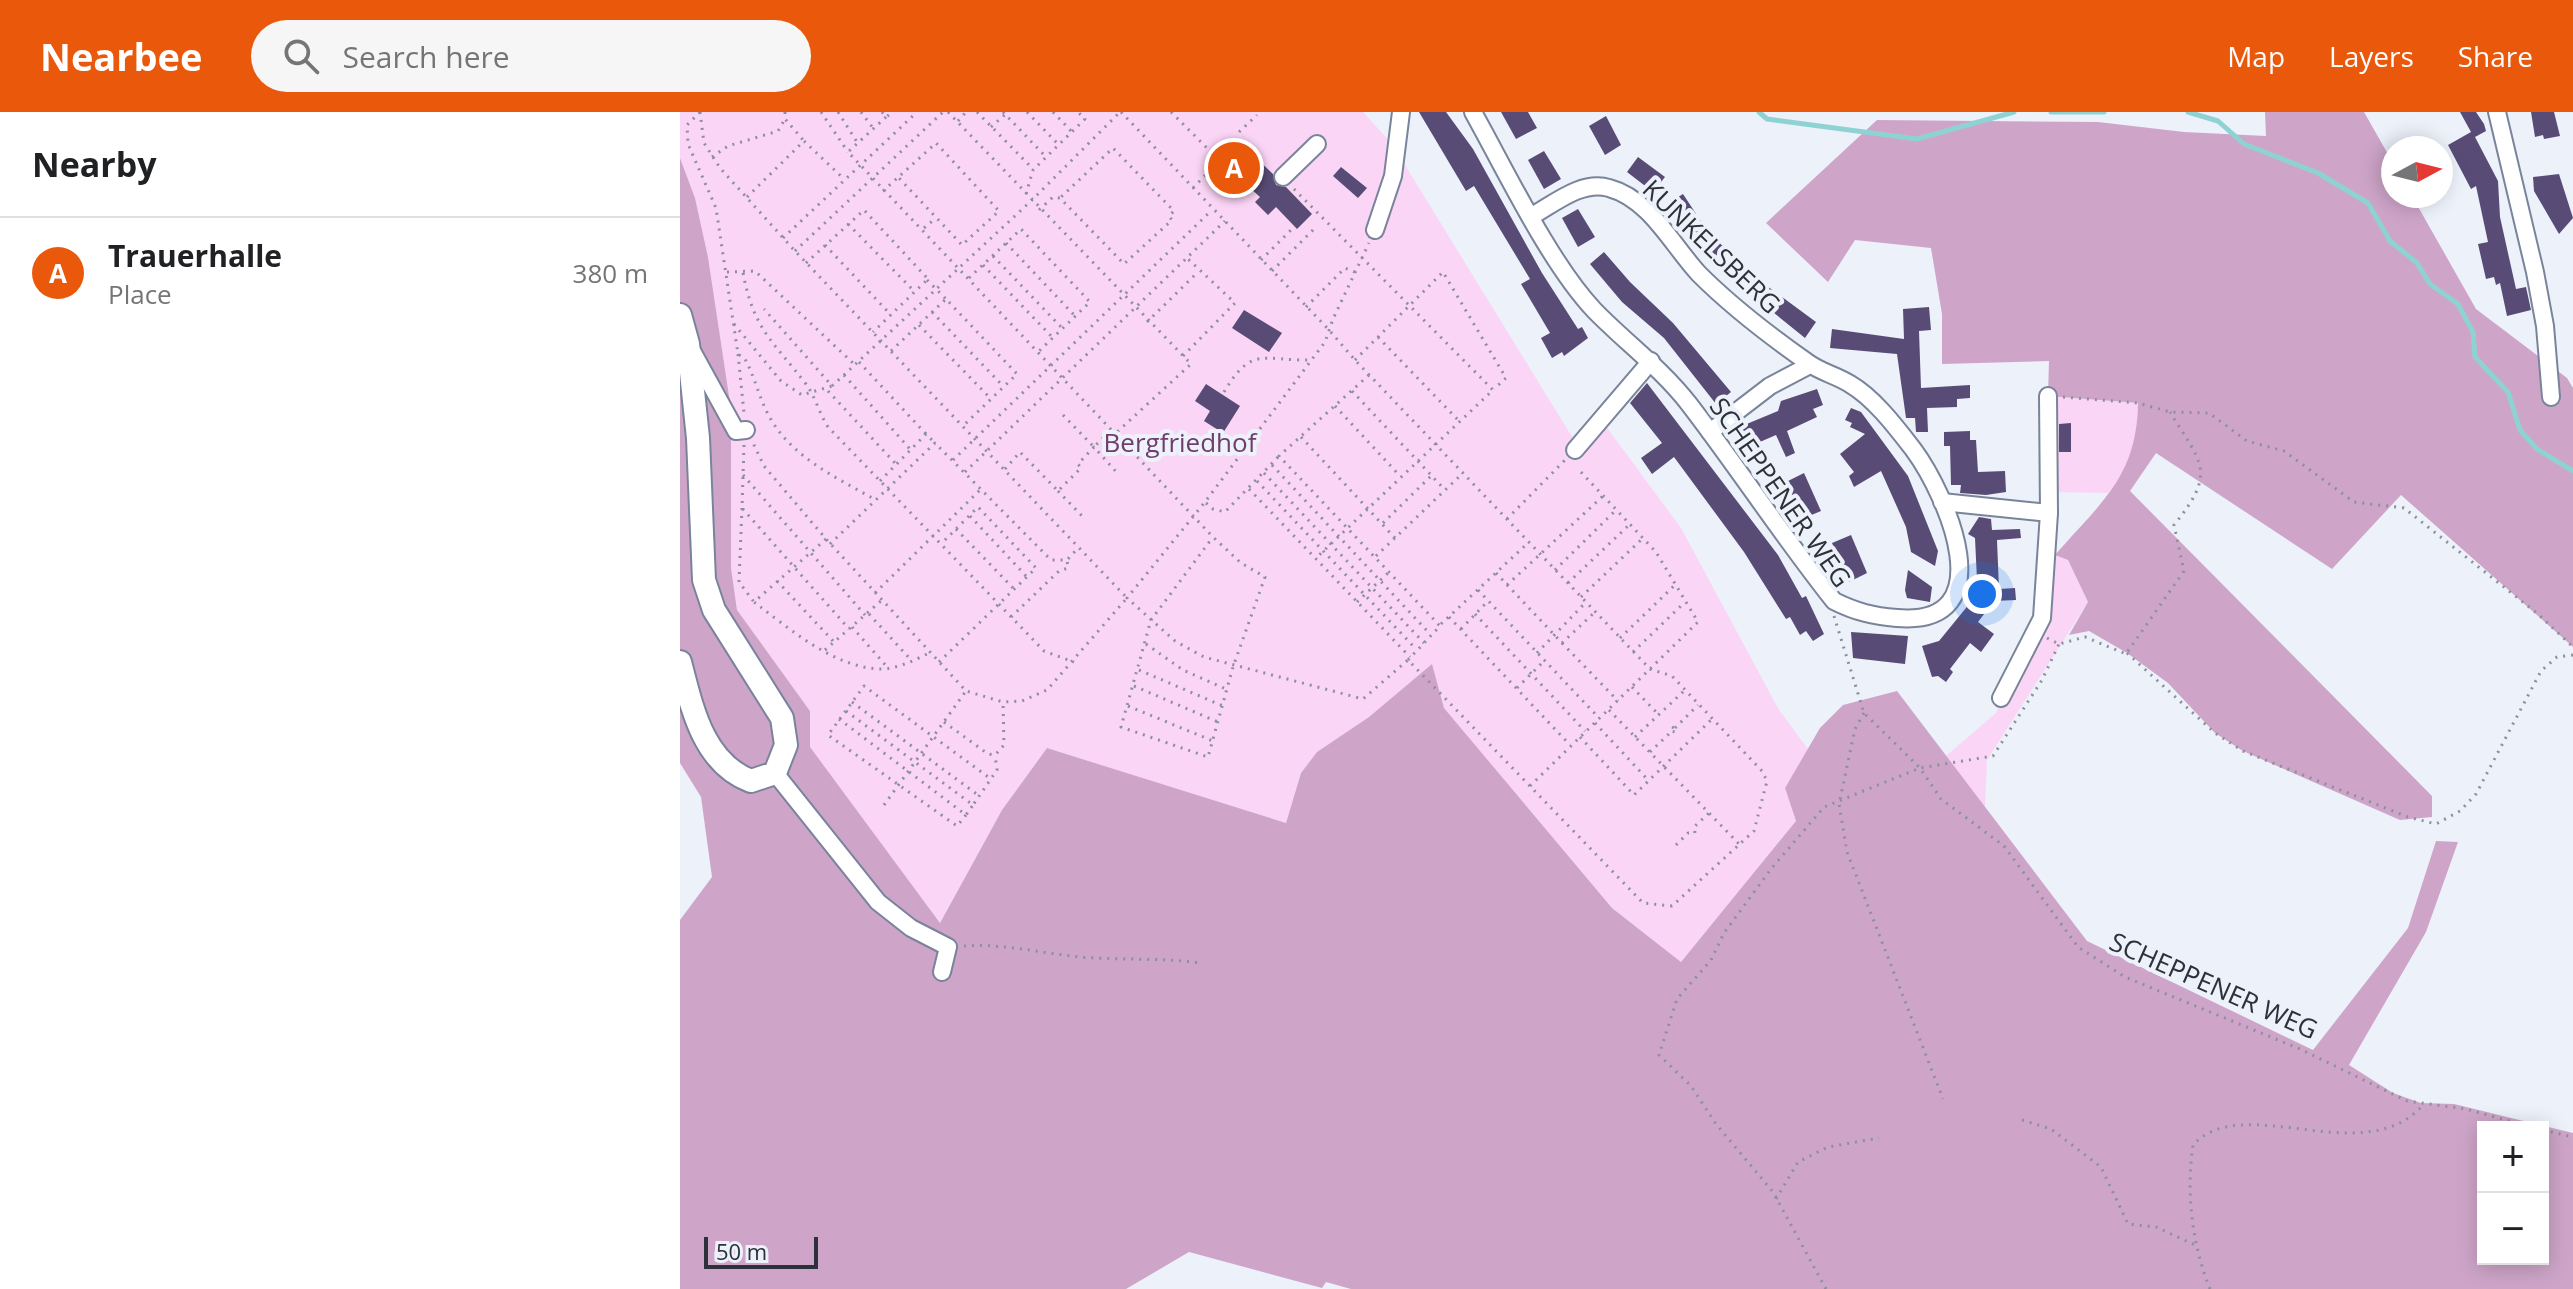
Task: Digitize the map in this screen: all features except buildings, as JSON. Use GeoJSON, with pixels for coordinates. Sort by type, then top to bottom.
{"type":"FeatureCollection","features":[{"type":"Feature","properties":{"kind":"main road"},"geometry":{"type":"LineString","coordinates":[[680,315],[688,344],[698,438],[704,580],[714,610],[782,718],[786,745],[775,773],[751,781],[730,773],[712,753],[692,706],[680,662]]}},
{"type":"Feature","properties":{"kind":"street"},"geometry":{"type":"LineString","coordinates":[[1375,230],[1393,176],[1401,112]]}},
{"type":"Feature","properties":{"kind":"street","name":"SCHEPPENER WEG"},"geometry":{"type":"LineString","coordinates":[[1473,112],[1532,216],[1594,309],[1651,361],[1710,432],[1834,601]]}},
{"type":"Feature","properties":{"kind":"street"},"geometry":{"type":"LineString","coordinates":[[2497,112],[2535,272],[2545,326],[2551,397]]}},
{"type":"Feature","properties":{"kind":"street"},"geometry":{"type":"LineString","coordinates":[[1283,177],[1317,144]]}},
{"type":"Feature","properties":{"kind":"street","name":"KUNKELSBERG"},"geometry":{"type":"LineString","coordinates":[[1532,216],[1576,191],[1594,185],[1626,194],[1646,209],[1676,249],[1707,282],[1810,365],[1852,384],[1914,450],[1956,535],[1960,558],[1958,582],[1950,604],[1935,615],[1918,620],[1863,615],[1834,601]]}},
{"type":"Feature","properties":{"kind":"street"},"geometry":{"type":"LineString","coordinates":[[688,344],[736,431],[746,430]]}},
{"type":"Feature","properties":{"kind":"street"},"geometry":{"type":"LineString","coordinates":[[1575,450],[1651,361]]}},
{"type":"Feature","properties":{"kind":"street"},"geometry":{"type":"LineString","coordinates":[[1710,432],[1770,386],[1810,365]]}},
{"type":"Feature","properties":{"kind":"street"},"geometry":{"type":"LineString","coordinates":[[2001,698],[2042,618],[2049,513],[2048,396]]}},
{"type":"Feature","properties":{"kind":"street"},"geometry":{"type":"LineString","coordinates":[[1942,502],[2049,513]]}},
{"type":"Feature","properties":{"kind":"street"},"geometry":{"type":"LineString","coordinates":[[775,773],[878,902],[911,928],[948,947],[942,972]]}},
{"type":"Feature","properties":{"kind":"path"},"geometry":{"type":"LineString","coordinates":[[700,112],[704,143],[746,198],[1127,598],[1175,641],[1233,667],[1363,699],[1529,542]]}},
{"type":"Feature","properties":{"kind":"path"},"geometry":{"type":"LineString","coordinates":[[700,112],[687,125],[688,144],[716,208],[746,430],[739,582],[754,602],[825,650],[855,664],[888,668],[931,653]]}},
{"type":"Feature","properties":{"kind":"path"},"geometry":{"type":"LineString","coordinates":[[712,157],[728,146],[778,131],[785,119],[785,112]]}},
{"type":"Feature","properties":{"kind":"path"},"geometry":{"type":"LineString","coordinates":[[821,112],[870,179],[923,229],[1213,537],[1241,563],[1265,577],[1233,667],[1208,757],[1121,727],[1151,620],[1213,537]]}},
{"type":"Feature","properties":{"kind":"path"},"geometry":{"type":"LineString","coordinates":[[838,112],[858,143]]}},
{"type":"Feature","properties":{"kind":"path"},"geometry":{"type":"LineString","coordinates":[[861,112],[874,129]]}},
{"type":"Feature","properties":{"kind":"path"},"geometry":{"type":"LineString","coordinates":[[882,112],[886,117]]}},
{"type":"Feature","properties":{"kind":"path"},"geometry":{"type":"LineString","coordinates":[[848,152],[893,112]]}},
{"type":"Feature","properties":{"kind":"path"},"geometry":{"type":"LineString","coordinates":[[783,238],[917,112]]}},
{"type":"Feature","properties":{"kind":"path"},"geometry":{"type":"LineString","coordinates":[[795,251],[945,112],[958,121],[1039,210],[1191,364],[1094,447],[1078,464],[1081,468],[1058,491]]}},
{"type":"Feature","properties":{"kind":"path"},"geometry":{"type":"LineString","coordinates":[[958,121],[966,112]]}},
{"type":"Feature","properties":{"kind":"path"},"geometry":{"type":"LineString","coordinates":[[977,112],[1033,170]]}},
{"type":"Feature","properties":{"kind":"path"},"geometry":{"type":"LineString","coordinates":[[1027,112],[1059,145]]}},
{"type":"Feature","properties":{"kind":"path"},"geometry":{"type":"LineString","coordinates":[[1053,112],[1072,132]]}},
{"type":"Feature","properties":{"kind":"path"},"geometry":{"type":"LineString","coordinates":[[1026,196],[1033,170],[1085,119],[1078,112]]}},
{"type":"Feature","properties":{"kind":"path"},"geometry":{"type":"LineString","coordinates":[[734,324],[781,381],[802,395],[827,390],[1031,201],[1120,112],[1633,652],[1650,669],[1672,676],[1762,771],[1767,781],[1759,823],[1682,900],[1672,906],[1653,907],[1643,903],[1249,489]]}},
{"type":"Feature","properties":{"kind":"path"},"geometry":{"type":"LineString","coordinates":[[1171,112],[1214,155]]}},
{"type":"Feature","properties":{"kind":"path"},"geometry":{"type":"LineString","coordinates":[[991,127],[1005,113],[1046,157]]}},
{"type":"Feature","properties":{"kind":"path"},"geometry":{"type":"LineString","coordinates":[[1192,188],[1257,115]]}},
{"type":"Feature","properties":{"kind":"path"},"geometry":{"type":"LineString","coordinates":[[785,119],[844,179]]}},
{"type":"Feature","properties":{"kind":"path"},"geometry":{"type":"LineString","coordinates":[[746,198],[804,141]]}},
{"type":"Feature","properties":{"kind":"path"},"geometry":{"type":"LineString","coordinates":[[883,191],[936,143],[1009,221]]}},
{"type":"Feature","properties":{"kind":"path"},"geometry":{"type":"LineString","coordinates":[[1039,210],[1053,197],[1060,198],[1124,264],[1172,220],[1169,216],[1174,211],[1113,148],[1060,198]]}},
{"type":"Feature","properties":{"kind":"path"},"geometry":{"type":"LineString","coordinates":[[898,177],[962,245],[999,211]]}},
{"type":"Feature","properties":{"kind":"path"},"geometry":{"type":"LineString","coordinates":[[1283,177],[1493,390]]}},
{"type":"Feature","properties":{"kind":"path"},"geometry":{"type":"LineString","coordinates":[[953,460],[1213,209]]}},
{"type":"Feature","properties":{"kind":"path"},"geometry":{"type":"LineString","coordinates":[[806,263],[864,210],[1017,374],[963,426]]}},
{"type":"Feature","properties":{"kind":"path"},"geometry":{"type":"LineString","coordinates":[[923,229],[936,218]]}},
{"type":"Feature","properties":{"kind":"path"},"geometry":{"type":"LineString","coordinates":[[965,472],[1225,221]]}},
{"type":"Feature","properties":{"kind":"path"},"geometry":{"type":"LineString","coordinates":[[848,224],[915,292]]}},
{"type":"Feature","properties":{"kind":"path"},"geometry":{"type":"LineString","coordinates":[[1272,271],[1317,226]]}},
{"type":"Feature","properties":{"kind":"path"},"geometry":{"type":"LineString","coordinates":[[1261,260],[1294,227]]}},
{"type":"Feature","properties":{"kind":"path"},"geometry":{"type":"LineString","coordinates":[[969,278],[1021,229],[1090,302],[1037,353]]}},
{"type":"Feature","properties":{"kind":"path"},"geometry":{"type":"LineString","coordinates":[[746,430],[764,466],[830,544],[966,691],[1003,702],[1022,701],[1047,690],[1074,662],[1205,502],[1312,360],[1357,273],[1375,230]]}},
{"type":"Feature","properties":{"kind":"path"},"geometry":{"type":"LineString","coordinates":[[1006,243],[1076,316]]}},
{"type":"Feature","properties":{"kind":"path"},"geometry":{"type":"LineString","coordinates":[[825,245],[891,315]]}},
{"type":"Feature","properties":{"kind":"path"},"geometry":{"type":"LineString","coordinates":[[993,256],[1063,328]]}},
{"type":"Feature","properties":{"kind":"path"},"geometry":{"type":"LineString","coordinates":[[1183,356],[1235,303],[1209,276],[1198,272],[1187,258]]}},
{"type":"Feature","properties":{"kind":"path"},"geometry":{"type":"LineString","coordinates":[[983,265],[1053,338]]}},
{"type":"Feature","properties":{"kind":"path"},"geometry":{"type":"LineString","coordinates":[[1306,307],[1345,268],[1357,273]]}},
{"type":"Feature","properties":{"kind":"path"},"geometry":{"type":"LineString","coordinates":[[727,272],[755,271],[857,363],[1051,560],[1067,560],[1079,547]]}},
{"type":"Feature","properties":{"kind":"path"},"geometry":{"type":"LineString","coordinates":[[1147,322],[1198,272]]}},
{"type":"Feature","properties":{"kind":"path"},"geometry":{"type":"LineString","coordinates":[[1316,558],[1506,378],[1443,272],[1355,360]]}},
{"type":"Feature","properties":{"kind":"path"},"geometry":{"type":"LineString","coordinates":[[743,273],[755,319],[812,395],[813,404],[828,427],[1044,651],[1074,662]]}},
{"type":"Feature","properties":{"kind":"path"},"geometry":{"type":"LineString","coordinates":[[873,332],[927,280]]}},
{"type":"Feature","properties":{"kind":"path"},"geometry":{"type":"LineString","coordinates":[[891,351],[946,299]]}},
{"type":"Feature","properties":{"kind":"path"},"geometry":{"type":"LineString","coordinates":[[764,309],[832,386]]}},
{"type":"Feature","properties":{"kind":"path"},"geometry":{"type":"LineString","coordinates":[[932,312],[1004,387]]}},
{"type":"Feature","properties":{"kind":"path"},"geometry":{"type":"LineString","coordinates":[[919,325],[991,399]]}},
{"type":"Feature","properties":{"kind":"path"},"geometry":{"type":"LineString","coordinates":[[1378,337],[1459,421]]}},
{"type":"Feature","properties":{"kind":"path"},"geometry":{"type":"LineString","coordinates":[[738,354],[745,359],[764,407],[781,433],[809,461],[876,500]]}},
{"type":"Feature","properties":{"kind":"path"},"geometry":{"type":"LineString","coordinates":[[1224,392],[1242,364],[1252,358],[1312,360]]}},
{"type":"Feature","properties":{"kind":"path"},"geometry":{"type":"LineString","coordinates":[[1205,502],[1213,509],[1225,512],[1279,456],[1369,374]]}},
{"type":"Feature","properties":{"kind":"path"},"geometry":{"type":"LineString","coordinates":[[844,375],[910,449]]}},
{"type":"Feature","properties":{"kind":"path"},"geometry":{"type":"LineString","coordinates":[[827,390],[896,464]]}},
{"type":"Feature","properties":{"kind":"path"},"geometry":{"type":"LineString","coordinates":[[1351,391],[1445,490]]}},
{"type":"Feature","properties":{"kind":"path"},"geometry":{"type":"LineString","coordinates":[[2048,396],[2138,403],[2170,412],[2209,413],[2247,441],[2284,451],[2354,502],[2404,508],[2538,614],[2573,647]]}},
{"type":"Feature","properties":{"kind":"path"},"geometry":{"type":"LineString","coordinates":[[1335,406],[1401,477]]}},
{"type":"Feature","properties":{"kind":"path"},"geometry":{"type":"LineString","coordinates":[[2127,653],[2184,571],[2174,525],[2197,497],[2201,462],[2170,412]]}},
{"type":"Feature","properties":{"kind":"path"},"geometry":{"type":"LineString","coordinates":[[1063,415],[1119,475]]}},
{"type":"Feature","properties":{"kind":"path"},"geometry":{"type":"LineString","coordinates":[[880,481],[926,434]]}},
{"type":"Feature","properties":{"kind":"path"},"geometry":{"type":"LineString","coordinates":[[1301,437],[1395,538]]}},
{"type":"Feature","properties":{"kind":"path"},"geometry":{"type":"LineString","coordinates":[[830,544],[935,443]]}},
{"type":"Feature","properties":{"kind":"path"},"geometry":{"type":"LineString","coordinates":[[1507,519],[1575,450]]}},
{"type":"Feature","properties":{"kind":"path"},"geometry":{"type":"LineString","coordinates":[[1004,469],[1020,452],[1082,516]]}},
{"type":"Feature","properties":{"kind":"path"},"geometry":{"type":"LineString","coordinates":[[1279,456],[1440,626]]}},
{"type":"Feature","properties":{"kind":"path"},"geometry":{"type":"LineString","coordinates":[[1272,465],[1431,635]]}},
{"type":"Feature","properties":{"kind":"path"},"geometry":{"type":"LineString","coordinates":[[1530,786],[1698,622],[1643,538],[1579,470]]}},
{"type":"Feature","properties":{"kind":"path"},"geometry":{"type":"LineString","coordinates":[[1264,473],[1424,643]]}},
{"type":"Feature","properties":{"kind":"path"},"geometry":{"type":"LineString","coordinates":[[1375,557],[1463,473]]}},
{"type":"Feature","properties":{"kind":"path"},"geometry":{"type":"LineString","coordinates":[[743,475],[808,548],[809,553],[912,661]]}},
{"type":"Feature","properties":{"kind":"path"},"geometry":{"type":"LineString","coordinates":[[1382,524],[1431,476]]}},
{"type":"Feature","properties":{"kind":"path"},"geometry":{"type":"LineString","coordinates":[[1257,481],[1417,650]]}},
{"type":"Feature","properties":{"kind":"path"},"geometry":{"type":"LineString","coordinates":[[875,593],[981,489]]}},
{"type":"Feature","properties":{"kind":"path"},"geometry":{"type":"LineString","coordinates":[[1507,585],[1603,496]]}},
{"type":"Feature","properties":{"kind":"path"},"geometry":{"type":"LineString","coordinates":[[939,662],[1036,568],[978,507],[941,544]]}},
{"type":"Feature","properties":{"kind":"path"},"geometry":{"type":"LineString","coordinates":[[742,508],[888,668]]}},
{"type":"Feature","properties":{"kind":"path"},"geometry":{"type":"LineString","coordinates":[[1555,570],[1616,510]]}},
{"type":"Feature","properties":{"kind":"path"},"geometry":{"type":"LineString","coordinates":[[970,516],[1027,577]]}},
{"type":"Feature","properties":{"kind":"path"},"geometry":{"type":"LineString","coordinates":[[1568,583],[1629,524]]}},
{"type":"Feature","properties":{"kind":"path"},"geometry":{"type":"LineString","coordinates":[[956,529],[1014,589]]}},
{"type":"Feature","properties":{"kind":"path"},"geometry":{"type":"LineString","coordinates":[[1581,597],[1643,538]]}},
{"type":"Feature","properties":{"kind":"path"},"geometry":{"type":"LineString","coordinates":[[754,602],[826,539]]}},
{"type":"Feature","properties":{"kind":"path"},"geometry":{"type":"LineString","coordinates":[[1011,617],[1059,571],[1068,568],[1067,560]]}},
{"type":"Feature","properties":{"kind":"path"},"geometry":{"type":"LineString","coordinates":[[1357,603],[1389,572]]}},
{"type":"Feature","properties":{"kind":"path"},"geometry":{"type":"LineString","coordinates":[[1496,573],[1618,701]]}},
{"type":"Feature","properties":{"kind":"path"},"geometry":{"type":"LineString","coordinates":[[777,581],[834,642]]}},
{"type":"Feature","properties":{"kind":"path"},"geometry":{"type":"LineString","coordinates":[[1620,638],[1676,585]]}},
{"type":"Feature","properties":{"kind":"path"},"geometry":{"type":"LineString","coordinates":[[1478,590],[1545,660],[1649,781]]}},
{"type":"Feature","properties":{"kind":"path"},"geometry":{"type":"LineString","coordinates":[[825,650],[882,600]]}},
{"type":"Feature","properties":{"kind":"path"},"geometry":{"type":"LineString","coordinates":[[1461,629],[1488,601]]}},
{"type":"Feature","properties":{"kind":"path"},"geometry":{"type":"LineString","coordinates":[[1633,652],[1686,601]]}},
{"type":"Feature","properties":{"kind":"path","name":"SCHEPPENER WEG"},"geometry":{"type":"LineString","coordinates":[[1834,601],[1835,624],[1864,713],[1920,768],[1941,799],[2004,846],[2078,947],[2104,965],[2300,1049],[2407,1101],[2466,1109],[2509,1121]]}},
{"type":"Feature","properties":{"kind":"path"},"geometry":{"type":"LineString","coordinates":[[1537,653],[1586,602]]}},
{"type":"Feature","properties":{"kind":"path"},"geometry":{"type":"LineString","coordinates":[[1562,643],[1595,612]]}},
{"type":"Feature","properties":{"kind":"path"},"geometry":{"type":"LineString","coordinates":[[1475,614],[1586,732]]}},
{"type":"Feature","properties":{"kind":"path"},"geometry":{"type":"LineString","coordinates":[[1449,617],[1571,746]]}},
{"type":"Feature","properties":{"kind":"path"},"geometry":{"type":"LineString","coordinates":[[2036,632],[2059,644],[2085,637],[2127,653],[2215,733],[2243,751],[2408,817],[2436,824],[2460,811],[2476,794],[2541,671],[2557,657],[2573,655]]}},
{"type":"Feature","properties":{"kind":"path"},"geometry":{"type":"LineString","coordinates":[[1146,644],[1183,670],[1228,690]]}},
{"type":"Feature","properties":{"kind":"path"},"geometry":{"type":"LineString","coordinates":[[1826,1289],[1776,1199],[1691,1086],[1659,1055],[1677,999],[1711,960],[1724,933],[1771,869],[1806,832],[1815,815],[1824,807],[1839,804],[1920,768],[1993,756],[2042,680],[2059,644]]}},
{"type":"Feature","properties":{"kind":"path"},"geometry":{"type":"LineString","coordinates":[[1517,688],[1545,660]]}},
{"type":"Feature","properties":{"kind":"path"},"geometry":{"type":"LineString","coordinates":[[1139,670],[1223,706]]}},
{"type":"Feature","properties":{"kind":"path"},"geometry":{"type":"LineString","coordinates":[[991,779],[864,686],[828,735],[957,826],[966,815],[991,779],[997,770],[995,755],[1004,745],[1003,702]]}},
{"type":"Feature","properties":{"kind":"path"},"geometry":{"type":"LineString","coordinates":[[1134,686],[1218,722]]}},
{"type":"Feature","properties":{"kind":"path"},"geometry":{"type":"LineString","coordinates":[[1632,687],[1659,715]]}},
{"type":"Feature","properties":{"kind":"path"},"geometry":{"type":"LineString","coordinates":[[1635,737],[1685,690]]}},
{"type":"Feature","properties":{"kind":"path"},"geometry":{"type":"LineString","coordinates":[[884,805],[966,691]]}},
{"type":"Feature","properties":{"kind":"path"},"geometry":{"type":"LineString","coordinates":[[852,702],[979,796]]}},
{"type":"Feature","properties":{"kind":"path"},"geometry":{"type":"LineString","coordinates":[[1650,752],[1699,705]]}},
{"type":"Feature","properties":{"kind":"path"},"geometry":{"type":"LineString","coordinates":[[1128,706],[1213,741]]}},
{"type":"Feature","properties":{"kind":"path"},"geometry":{"type":"LineString","coordinates":[[1609,709],[1740,845]]}},
{"type":"Feature","properties":{"kind":"path"},"geometry":{"type":"LineString","coordinates":[[846,711],[973,805]]}},
{"type":"Feature","properties":{"kind":"path"},"geometry":{"type":"LineString","coordinates":[[1864,713],[1855,729],[1839,804],[1847,852],[1943,1099]]}},
{"type":"Feature","properties":{"kind":"path"},"geometry":{"type":"LineString","coordinates":[[839,719],[966,815]]}},
{"type":"Feature","properties":{"kind":"path"},"geometry":{"type":"LineString","coordinates":[[1580,737],[1634,795],[1713,719]]}},
{"type":"Feature","properties":{"kind":"path"},"geometry":{"type":"LineString","coordinates":[[944,722],[988,754],[995,755]]}},
{"type":"Feature","properties":{"kind":"path"},"geometry":{"type":"LineString","coordinates":[[1676,845],[1688,833],[1695,833],[1694,827],[1709,813]]}},
{"type":"Feature","properties":{"kind":"path"},"geometry":{"type":"LineString","coordinates":[[948,947],[982,945],[1093,958],[1164,958],[1201,963]]}},
{"type":"Feature","properties":{"kind":"path"},"geometry":{"type":"LineString","coordinates":[[2210,1289],[2195,1245],[2191,1164],[2193,1145],[2204,1133],[2220,1127],[2248,1126],[2382,1131],[2410,1119],[2423,1105]]}},
{"type":"Feature","properties":{"kind":"path"},"geometry":{"type":"LineString","coordinates":[[2022,1120],[2051,1129],[2101,1167],[2128,1224],[2156,1227],[2195,1245]]}},
{"type":"Feature","properties":{"kind":"path"},"geometry":{"type":"LineString","coordinates":[[2549,1131],[2573,1137]]}},
{"type":"Feature","properties":{"kind":"path"},"geometry":{"type":"LineString","coordinates":[[1776,1199],[1798,1162],[1828,1147],[1879,1138]]}},
{"type":"Feature","properties":{"kind":"green space","name":"Bergfriedhof"},"geometry":{"type":"Polygon","coordinates":[[[680,112],[1363,112],[1392,144],[1574,440],[1605,425],[1681,528],[1779,710],[1808,749],[1785,788],[1796,821],[1681,962],[1612,908],[1444,708],[1432,665],[1369,717],[1317,752],[1301,773],[1286,823],[1047,748],[1002,810],[940,923],[809,747],[810,711],[737,610],[731,568],[731,409],[708,257],[695,198],[680,158],[680,112]]]}},
{"type":"Feature","properties":{"kind":"green space"},"geometry":{"type":"Polygon","coordinates":[[[2048,396],[2138,403],[2132,451],[2123,472],[2108,493],[2048,492],[2048,396]]]}},
{"type":"Feature","properties":{"kind":"green space"},"geometry":{"type":"Polygon","coordinates":[[[2055,555],[2068,560],[2088,602],[1987,760],[1985,807],[1946,756],[1996,713],[2045,617],[2055,555]]]}},
{"type":"Feature","properties":{"kind":"shaded area"},"geometry":{"type":"Polygon","coordinates":[[[2265,112],[2364,112],[2381,142],[2381,208],[2419,208],[2476,309],[2567,378],[2573,388],[2573,647],[2401,495],[2332,569],[2156,453],[2130,491],[2432,796],[2432,817],[2400,820],[2243,751],[2215,733],[2168,683],[2127,653],[2089,631],[2069,635],[2088,602],[2068,560],[2055,555],[2101,503],[2123,470],[2136,429],[2138,403],[2048,396],[2049,361],[1942,364],[1942,314],[1931,248],[1855,240],[1828,282],[1766,223],[1877,120],[2098,122],[2184,132],[2266,136],[2265,112]]]}},
{"type":"Feature","properties":{"kind":"shaded area"},"geometry":{"type":"Polygon","coordinates":[[[680,158],[695,198],[708,257],[731,409],[731,568],[737,610],[810,711],[810,747],[940,923],[1002,810],[1047,748],[1286,823],[1301,773],[1317,752],[1369,717],[1432,664],[1444,708],[1612,908],[1681,962],[1796,821],[1785,788],[1820,728],[1843,705],[1897,691],[2087,941],[2313,1050],[2408,928],[2436,841],[2458,842],[2426,932],[2349,1065],[2393,1093],[2421,1103],[2454,1104],[2524,1121],[2477,1121],[2477,1265],[2549,1265],[2549,1127],[2573,1133],[2573,1289],[1351,1289],[1326,1282],[1322,1288],[1189,1252],[1126,1289],[680,1289],[680,920],[712,877],[701,797],[680,763],[680,158]]]}},
{"type":"Feature","properties":{"kind":"waterway"},"geometry":{"type":"LineString","coordinates":[[1759,112],[1767,119],[1917,139],[2014,112]]}},
{"type":"Feature","properties":{"kind":"waterway"},"geometry":{"type":"LineString","coordinates":[[2051,112],[2104,112]]}},
{"type":"Feature","properties":{"kind":"waterway"},"geometry":{"type":"LineString","coordinates":[[2188,112],[2218,121],[2244,144],[2318,173],[2368,203],[2390,241],[2417,263],[2430,284],[2458,304],[2473,332],[2475,357],[2508,392],[2520,430],[2537,449],[2573,471]]}},
{"type":"Feature","properties":{"kind":"place","name":"Trauerhalle"},"geometry":{"type":"Point","coordinates":[1234,168]}}]}
